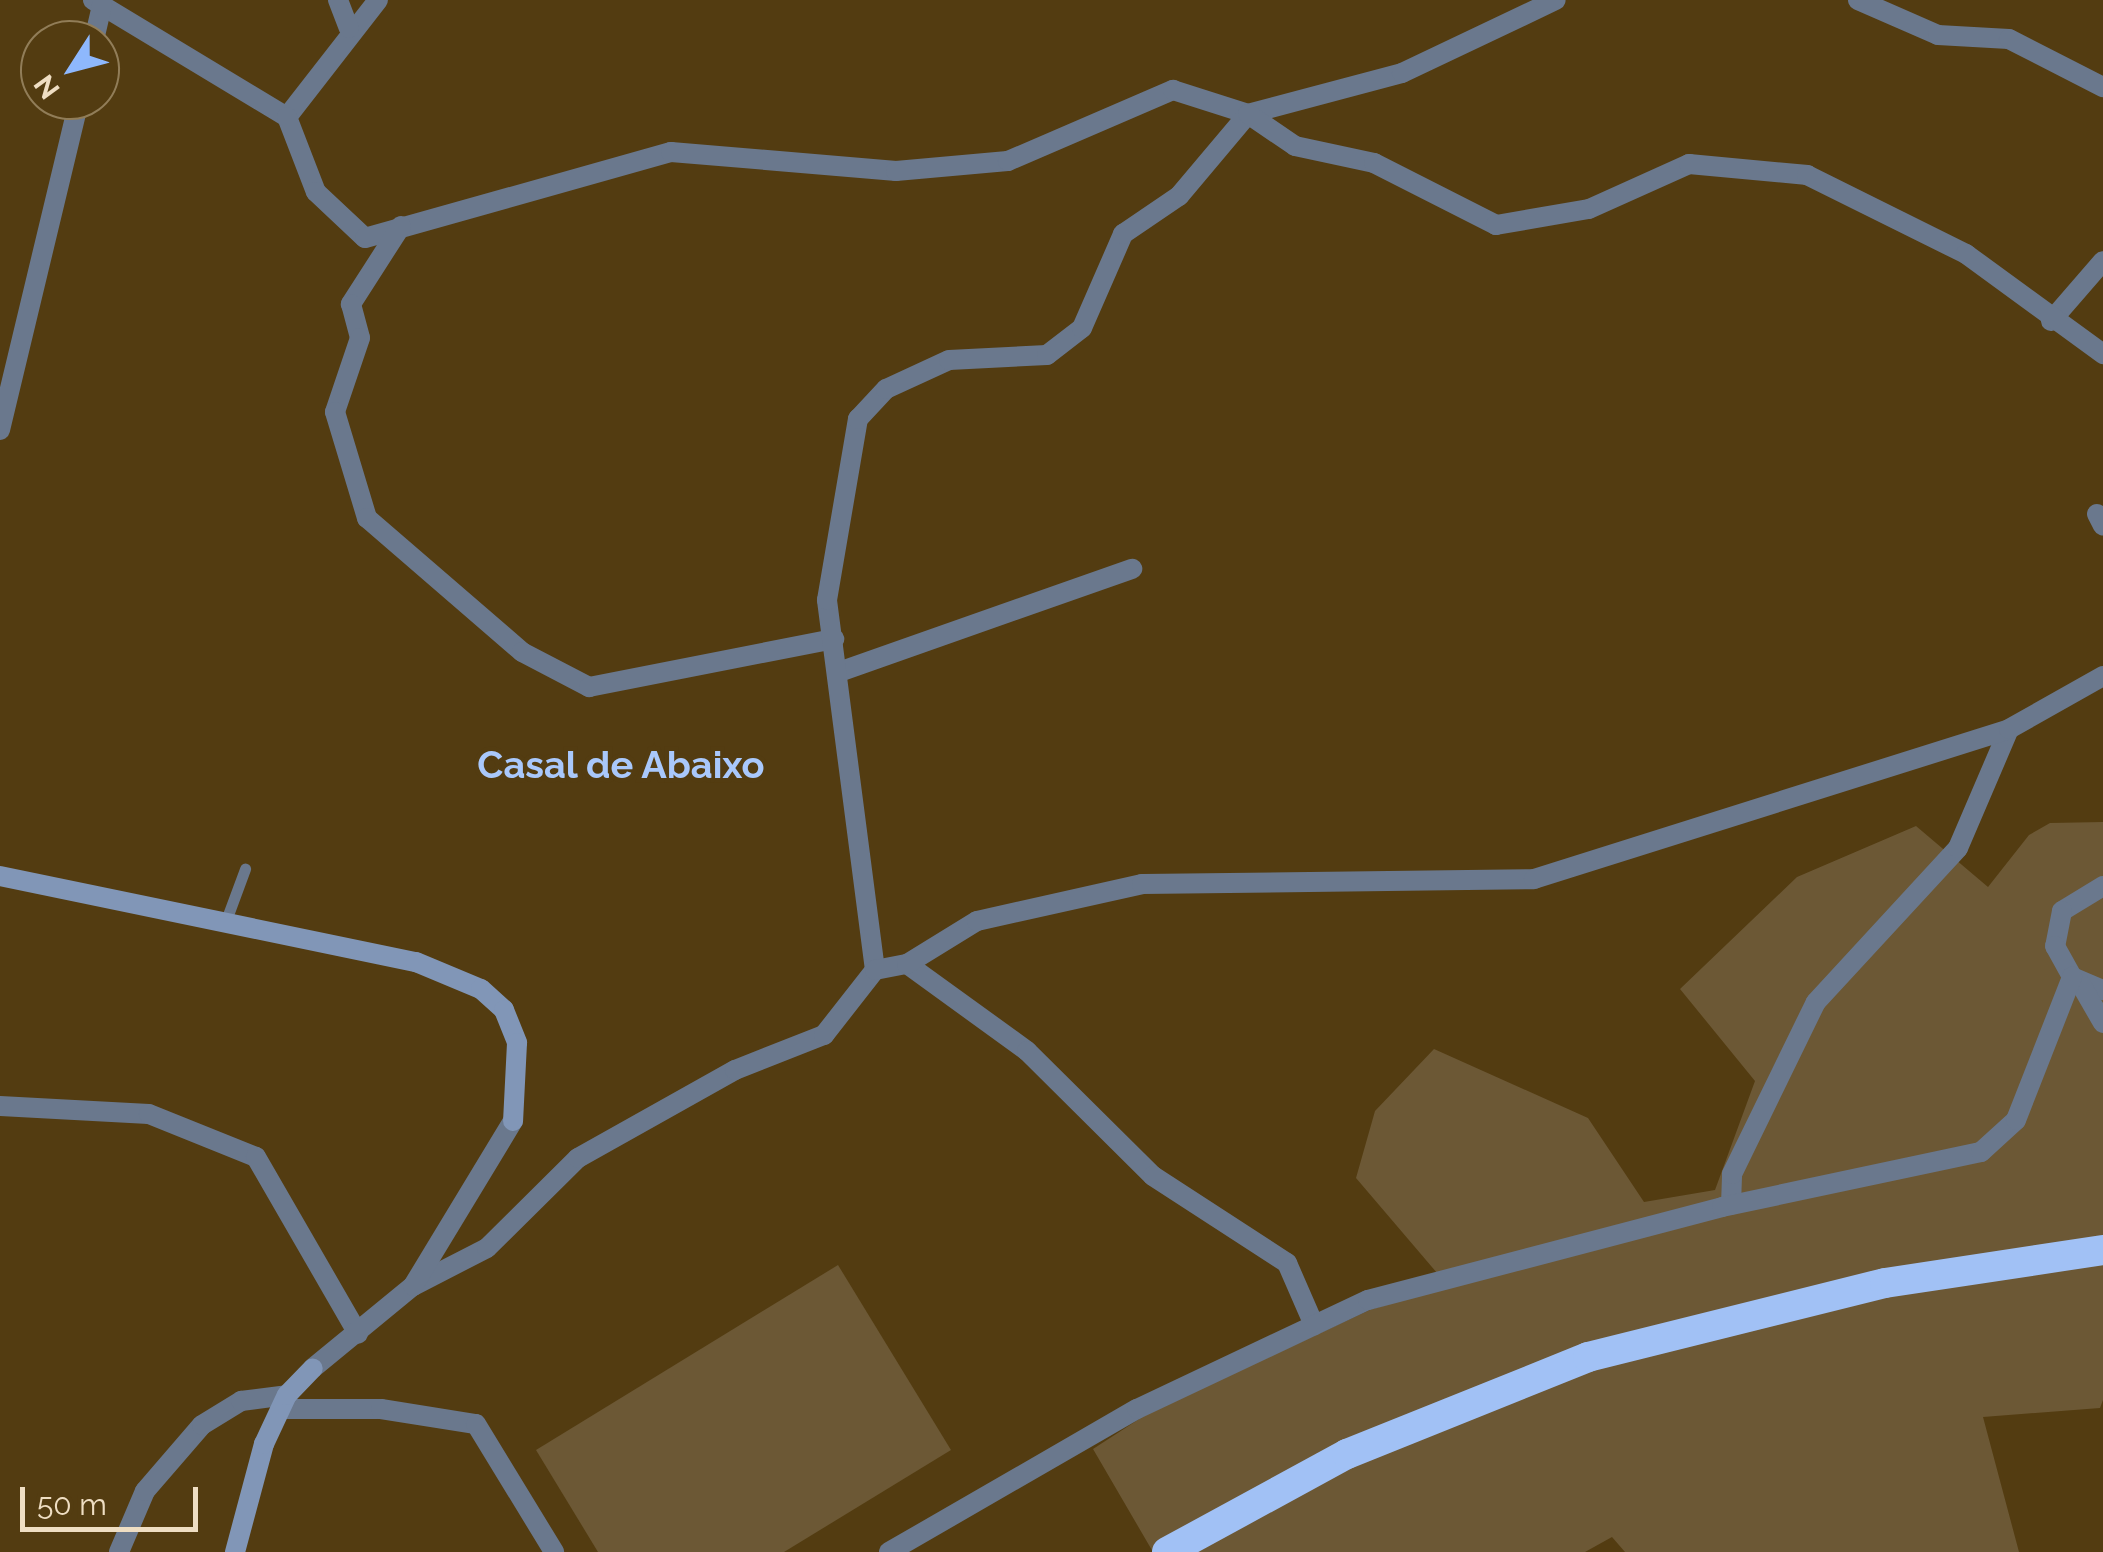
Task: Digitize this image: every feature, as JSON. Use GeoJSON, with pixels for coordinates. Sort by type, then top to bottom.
{"type":"FeatureCollection","features":[{"type":"Feature","properties":{"kind":"highway"},"geometry":{"type":"LineString","coordinates":[[1167,1552],[1252,1500],[1588,1357],[1744,1314],[2103,1250]]}},
{"type":"Feature","properties":{"kind":"highway"},"geometry":{"type":"LineString","coordinates":[[1992,1267],[2103,1262]]}},
{"type":"Feature","properties":{"kind":"street"},"geometry":{"type":"LineString","coordinates":[[338,0],[348,28]]}},
{"type":"Feature","properties":{"kind":"street"},"geometry":{"type":"LineString","coordinates":[[287,117],[348,28],[378,0]]}},
{"type":"Feature","properties":{"kind":"street"},"geometry":{"type":"LineString","coordinates":[[875,970],[827,600],[858,420],[886,389],[948,360],[1047,356],[1082,328],[1122,234],[1179,196],[1248,114],[1402,73],[1556,0]]}},
{"type":"Feature","properties":{"kind":"street"},"geometry":{"type":"LineString","coordinates":[[1858,0],[1938,34],[2009,39],[2103,86]]}},
{"type":"Feature","properties":{"kind":"street"},"geometry":{"type":"LineString","coordinates":[[97,2],[287,117],[316,192],[365,238],[671,152],[896,171],[1008,161],[1173,90],[1248,114],[1296,146],[1374,163],[1496,225],[1589,208],[1689,164],[1807,174],[1966,254],[2051,321],[2103,354]]}},
{"type":"Feature","properties":{"kind":"street"},"geometry":{"type":"LineString","coordinates":[[0,430],[74,120]]}},
{"type":"Feature","properties":{"kind":"street"},"geometry":{"type":"LineString","coordinates":[[401,226],[352,304],[360,338],[335,412],[367,518],[522,652],[589,686],[834,639]]}},
{"type":"Feature","properties":{"kind":"street"},"geometry":{"type":"LineString","coordinates":[[2051,321],[2103,261]]}},
{"type":"Feature","properties":{"kind":"street"},"geometry":{"type":"LineString","coordinates":[[839,672],[1132,569]]}},
{"type":"Feature","properties":{"kind":"street"},"geometry":{"type":"LineString","coordinates":[[235,1552],[284,1401],[313,1368],[413,1286],[488,1248],[578,1158],[736,1070],[824,1035],[875,970],[907,964],[977,921],[1142,884],[1534,879],[2009,729],[2103,676]]}},
{"type":"Feature","properties":{"kind":"street"},"geometry":{"type":"LineString","coordinates":[[1731,1206],[1732,1174],[1816,1002],[1958,848],[2009,729]]}},
{"type":"Feature","properties":{"kind":"street"},"geometry":{"type":"LineString","coordinates":[[0,876],[416,962],[481,988],[516,1043],[513,1121],[413,1286]]}},
{"type":"Feature","properties":{"kind":"street"},"geometry":{"type":"LineString","coordinates":[[2103,886],[2073,898],[2056,928],[2076,980],[2103,1022]]}},
{"type":"Feature","properties":{"kind":"street"},"geometry":{"type":"LineString","coordinates":[[907,964],[1028,1051],[1152,1176],[1287,1263],[1314,1325]]}},
{"type":"Feature","properties":{"kind":"street"},"geometry":{"type":"LineString","coordinates":[[889,1552],[1137,1409],[1314,1325],[1498,1262],[1981,1152],[2016,1120],[2076,980]]}},
{"type":"Feature","properties":{"kind":"street"},"geometry":{"type":"LineString","coordinates":[[2076,980],[2103,990]]}},
{"type":"Feature","properties":{"kind":"street"},"geometry":{"type":"LineString","coordinates":[[0,1106],[149,1114],[256,1156],[358,1334]]}},
{"type":"Feature","properties":{"kind":"street"},"geometry":{"type":"LineString","coordinates":[[119,1552],[144,1491],[202,1425],[241,1401],[284,1401],[476,1424],[554,1552]]}},
{"type":"Feature","properties":{"kind":"lane"},"geometry":{"type":"LineString","coordinates":[[226,923],[244,869]]}},
{"type":"Feature","properties":{"kind":"shaded area"},"geometry":{"type":"Polygon","coordinates":[[[2103,822],[2103,1400],[2100,1408],[1983,1417],[2019,1552],[1625,1552],[1612,1537],[1585,1552],[1153,1552],[1093,1449],[1150,1412],[1372,1309],[1449,1287],[1356,1178],[1375,1111],[1434,1049],[1588,1118],[1644,1202],[1715,1190],[1755,1081],[1680,989],[1797,877],[1916,826],[1988,887],[2029,835],[2050,823],[2103,822]]]}},
{"type":"Feature","properties":{"kind":"shaded area"},"geometry":{"type":"Polygon","coordinates":[[[838,1265],[951,1450],[784,1552],[598,1552],[536,1450],[838,1265]]]}},
{"type":"Feature","properties":{"kind":"district","name":"Casal de Abaixo"},"geometry":{"type":"Point","coordinates":[621,765]}}]}
